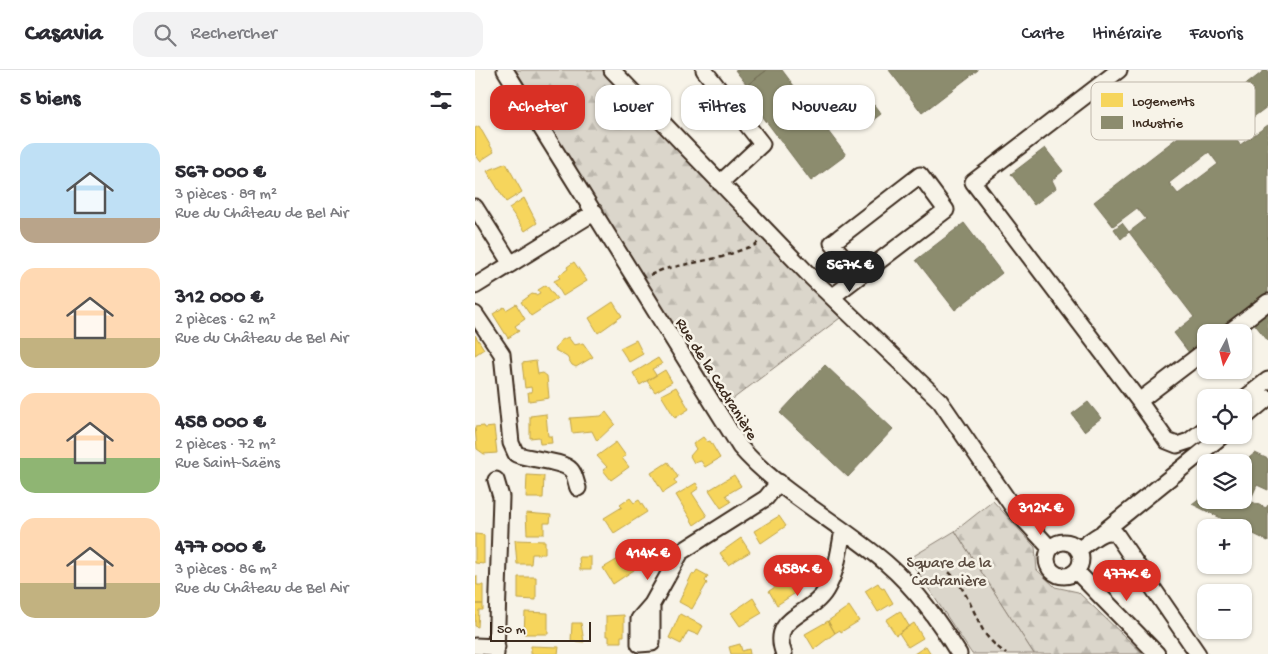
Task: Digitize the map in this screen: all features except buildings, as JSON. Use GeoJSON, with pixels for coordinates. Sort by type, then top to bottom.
{"type":"FeatureCollection","features":[{"type":"Feature","properties":{"kind":"street","name":"Rue de la Cadranière"},"geometry":{"type":"LineString","coordinates":[[505,70],[740,447],[754,462],[885,562],[908,583],[937,618],[959,654]]}},
{"type":"Feature","properties":{"kind":"street"},"geometry":{"type":"LineString","coordinates":[[612,70],[832,297],[940,401],[1009,502],[1050,548]]}},
{"type":"Feature","properties":{"kind":"street"},"geometry":{"type":"LineString","coordinates":[[704,70],[762,144],[720,182]]}},
{"type":"Feature","properties":{"kind":"street"},"geometry":{"type":"LineString","coordinates":[[1103,82],[1119,70]]}},
{"type":"Feature","properties":{"kind":"street"},"geometry":{"type":"LineString","coordinates":[[1091,91],[973,182],[1139,401],[1167,441],[1177,445],[1189,441],[1197,435]]}},
{"type":"Feature","properties":{"kind":"street"},"geometry":{"type":"LineString","coordinates":[[832,297],[946,210],[920,175],[832,243],[859,276]]}},
{"type":"Feature","properties":{"kind":"street"},"geometry":{"type":"LineString","coordinates":[[475,207],[511,264]]}},
{"type":"Feature","properties":{"kind":"street"},"geometry":{"type":"LineString","coordinates":[[475,286],[595,212]]}},
{"type":"Feature","properties":{"kind":"street"},"geometry":{"type":"LineString","coordinates":[[1239,324],[1268,302]]}},
{"type":"Feature","properties":{"kind":"street"},"geometry":{"type":"LineString","coordinates":[[475,314],[502,354],[511,443],[516,454],[528,459],[565,465],[572,471],[578,488]]}},
{"type":"Feature","properties":{"kind":"street"},"geometry":{"type":"LineString","coordinates":[[1139,401],[1197,357]]}},
{"type":"Feature","properties":{"kind":"street"},"geometry":{"type":"LineString","coordinates":[[1252,393],[1268,380]]}},
{"type":"Feature","properties":{"kind":"street"},"geometry":{"type":"LineString","coordinates":[[1252,411],[1268,398]]}},
{"type":"Feature","properties":{"kind":"street"},"geometry":{"type":"LineString","coordinates":[[1078,550],[1212,444]]}},
{"type":"Feature","properties":{"kind":"street"},"geometry":{"type":"LineString","coordinates":[[475,646],[497,650],[501,497],[496,480]]}},
{"type":"Feature","properties":{"kind":"street"},"geometry":{"type":"LineString","coordinates":[[638,649],[639,619],[652,604],[681,552],[766,498],[779,482]]}},
{"type":"Feature","properties":{"kind":"street"},"geometry":{"type":"LineString","coordinates":[[784,654],[780,638],[781,630],[788,621],[804,612],[825,592],[835,570],[843,530]]}},
{"type":"Feature","properties":{"kind":"street"},"geometry":{"type":"LineString","coordinates":[[1103,532],[1109,531],[1117,534],[1198,654]]}},
{"type":"Feature","properties":{"kind":"street"},"geometry":{"type":"LineString","coordinates":[[1062,542],[1071,544],[1078,550],[1081,558],[1076,571],[1064,576],[1052,572],[1047,560],[1050,548],[1062,542]]}},
{"type":"Feature","properties":{"kind":"street"},"geometry":{"type":"LineString","coordinates":[[1076,571],[1157,654]]}},
{"type":"Feature","properties":{"kind":"path"},"geometry":{"type":"LineString","coordinates":[[637,281],[664,269],[722,257],[755,245],[768,232]]}},
{"type":"Feature","properties":{"kind":"path"},"geometry":{"type":"LineString","coordinates":[[908,583],[927,568],[947,572],[964,588],[987,636],[1006,654]]}},
{"type":"Feature","properties":{"kind":"green space"},"geometry":{"type":"Polygon","coordinates":[[[516,70],[606,70],[620,85],[595,85],[595,130],[663,130],[840,318],[721,408],[552,130],[585,130],[585,85],[525,85],[516,70]]]}},
{"type":"Feature","properties":{"kind":"green space"},"geometry":{"type":"Polygon","coordinates":[[[993,501],[1035,547],[1037,570],[1055,587],[1078,592],[1143,654],[1034,654],[955,531],[993,501]]]}},
{"type":"Feature","properties":{"kind":"green space","name":"Square de la Cadranière"},"geometry":{"type":"Polygon","coordinates":[[[955,531],[1034,654],[972,654],[913,565],[907,560],[955,531]]]}}]}
